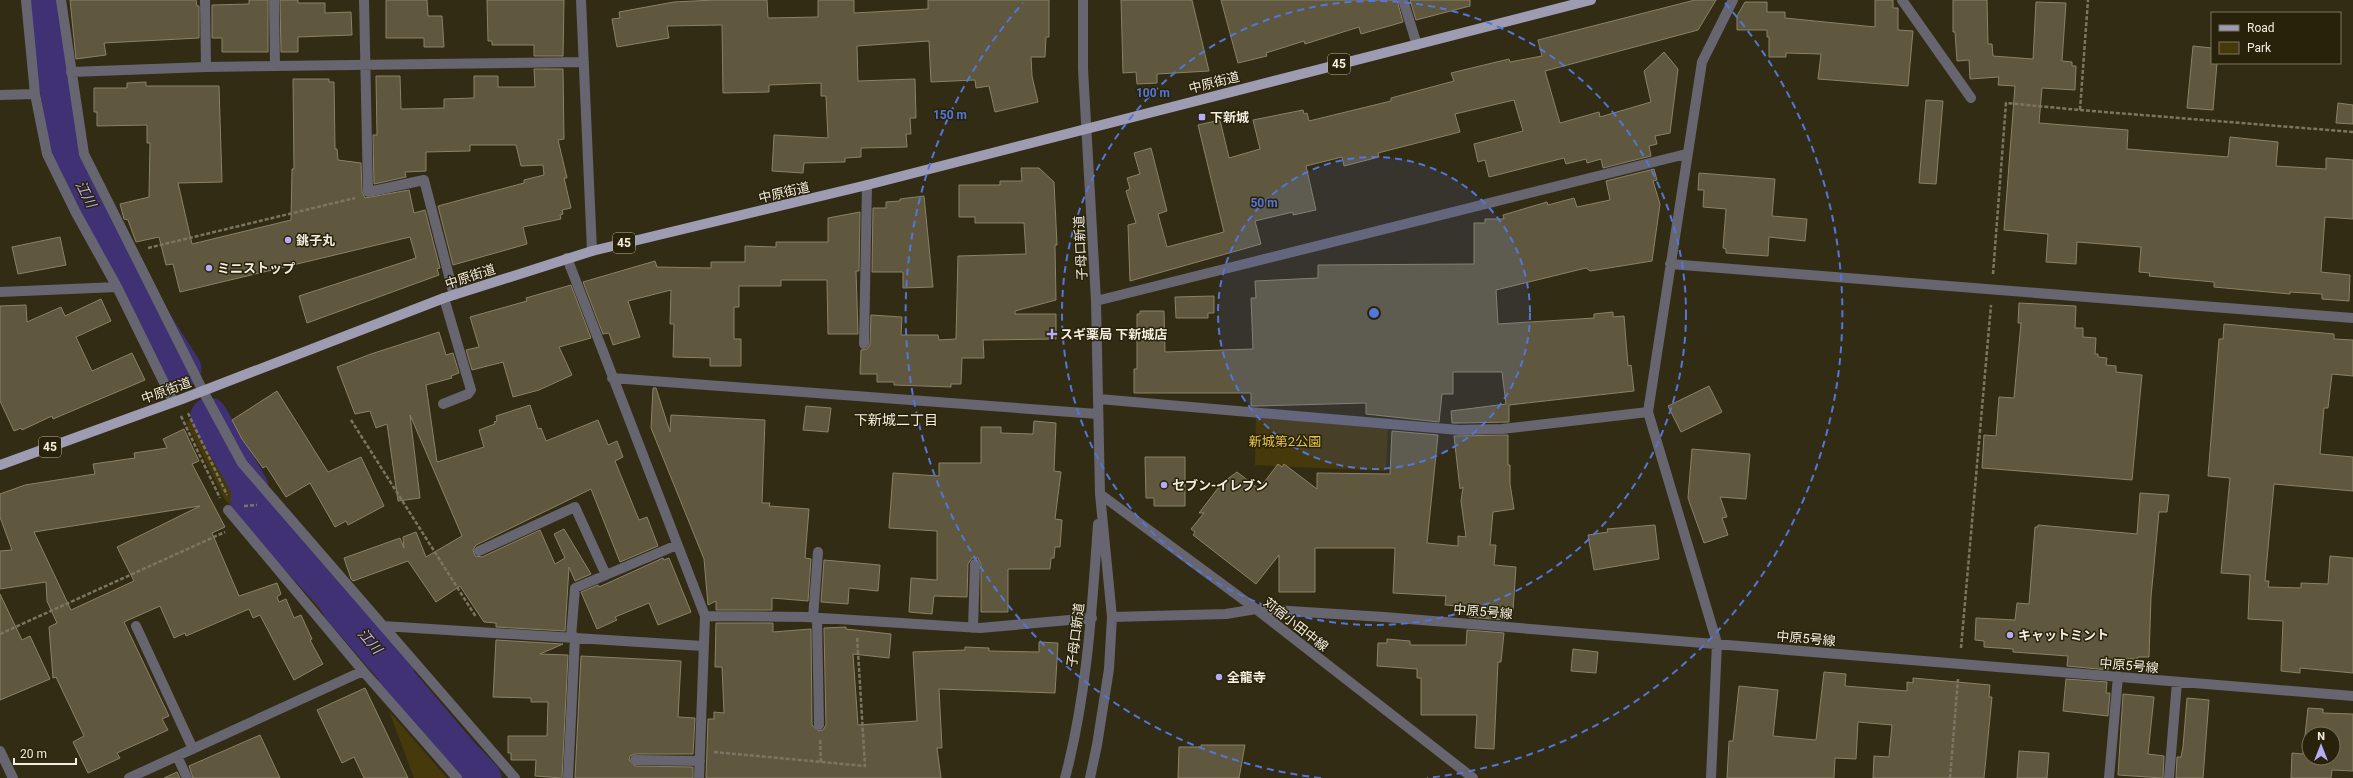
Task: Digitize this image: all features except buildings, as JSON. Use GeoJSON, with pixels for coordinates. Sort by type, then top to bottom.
{"type":"FeatureCollection","features":[{"type":"Feature","properties":{"kind":"main road","name":"中原街道"},"geometry":{"type":"LineString","coordinates":[[0,465],[203,391],[449,297],[592,250],[867,185],[1087,127],[1591,0]]}},
{"type":"Feature","properties":{"kind":"street"},"geometry":{"type":"LineString","coordinates":[[26,0],[36,94],[47,154],[76,213],[178,400]]}},
{"type":"Feature","properties":{"kind":"street"},"geometry":{"type":"LineString","coordinates":[[61,0],[84,154],[203,391],[242,463],[515,778]]}},
{"type":"Feature","properties":{"kind":"street"},"geometry":{"type":"LineString","coordinates":[[205,0],[206,67]]}},
{"type":"Feature","properties":{"kind":"street"},"geometry":{"type":"LineString","coordinates":[[274,0],[275,66]]}},
{"type":"Feature","properties":{"kind":"street"},"geometry":{"type":"LineString","coordinates":[[364,0],[368,192],[424,180],[471,390],[468,394],[443,404]]}},
{"type":"Feature","properties":{"kind":"street"},"geometry":{"type":"LineString","coordinates":[[582,0],[592,250]]}},
{"type":"Feature","properties":{"kind":"street","name":"子母口新道"},"geometry":{"type":"LineString","coordinates":[[1083,0],[1083,68],[1096,301],[1100,494],[1112,617],[1109,669],[1098,745],[1090,778]]}},
{"type":"Feature","properties":{"kind":"street"},"geometry":{"type":"LineString","coordinates":[[1403,0],[1417,45]]}},
{"type":"Feature","properties":{"kind":"street"},"geometry":{"type":"LineString","coordinates":[[1711,778],[1717,643],[1648,412],[1686,154],[1702,62],[1733,0]]}},
{"type":"Feature","properties":{"kind":"street"},"geometry":{"type":"LineString","coordinates":[[1902,0],[1971,98]]}},
{"type":"Feature","properties":{"kind":"street"},"geometry":{"type":"LineString","coordinates":[[71,72],[206,67],[584,62]]}},
{"type":"Feature","properties":{"kind":"street"},"geometry":{"type":"LineString","coordinates":[[0,95],[36,94]]}},
{"type":"Feature","properties":{"kind":"street"},"geometry":{"type":"LineString","coordinates":[[1096,301],[1686,154]]}},
{"type":"Feature","properties":{"kind":"street"},"geometry":{"type":"LineString","coordinates":[[864,344],[867,185]]}},
{"type":"Feature","properties":{"kind":"street"},"geometry":{"type":"LineString","coordinates":[[567,258],[704,616],[699,778]]}},
{"type":"Feature","properties":{"kind":"street"},"geometry":{"type":"LineString","coordinates":[[1670,264],[2353,318]]}},
{"type":"Feature","properties":{"kind":"street"},"geometry":{"type":"LineString","coordinates":[[0,292],[117,287]]}},
{"type":"Feature","properties":{"kind":"street"},"geometry":{"type":"LineString","coordinates":[[612,378],[1098,414]]}},
{"type":"Feature","properties":{"kind":"street"},"geometry":{"type":"LineString","coordinates":[[1099,399],[1459,430],[1502,429],[1648,412]]}},
{"type":"Feature","properties":{"kind":"street","name":"子母口新道"},"geometry":{"type":"LineString","coordinates":[[1065,778],[1078,709],[1092,618],[1100,494]]}},
{"type":"Feature","properties":{"kind":"street","name":"苅宿小田中線"},"geometry":{"type":"LineString","coordinates":[[1100,494],[1256,609],[1473,778]]}},
{"type":"Feature","properties":{"kind":"street"},"geometry":{"type":"LineString","coordinates":[[229,505],[242,524],[362,671],[457,778]]}},
{"type":"Feature","properties":{"kind":"street"},"geometry":{"type":"LineString","coordinates":[[479,550],[575,507],[606,575]]}},
{"type":"Feature","properties":{"kind":"street"},"geometry":{"type":"LineString","coordinates":[[568,778],[574,588],[677,545]]}},
{"type":"Feature","properties":{"kind":"street"},"geometry":{"type":"LineString","coordinates":[[818,552],[815,618],[819,725]]}},
{"type":"Feature","properties":{"kind":"street"},"geometry":{"type":"LineString","coordinates":[[973,628],[975,564]]}},
{"type":"Feature","properties":{"kind":"street","name":"中原5号線"},"geometry":{"type":"LineString","coordinates":[[1112,617],[1226,614],[1256,609],[1434,620],[1717,643],[1960,665],[2118,676],[2353,696]]}},
{"type":"Feature","properties":{"kind":"street"},"geometry":{"type":"LineString","coordinates":[[704,616],[815,618],[973,628],[1092,618]]}},
{"type":"Feature","properties":{"kind":"street"},"geometry":{"type":"LineString","coordinates":[[136,626],[193,749]]}},
{"type":"Feature","properties":{"kind":"street"},"geometry":{"type":"LineString","coordinates":[[383,626],[703,646]]}},
{"type":"Feature","properties":{"kind":"street"},"geometry":{"type":"LineString","coordinates":[[129,778],[362,671]]}},
{"type":"Feature","properties":{"kind":"street"},"geometry":{"type":"LineString","coordinates":[[2109,778],[2118,676]]}},
{"type":"Feature","properties":{"kind":"street"},"geometry":{"type":"LineString","coordinates":[[2169,778],[2177,682]]}},
{"type":"Feature","properties":{"kind":"street"},"geometry":{"type":"LineString","coordinates":[[0,751],[13,778]]}},
{"type":"Feature","properties":{"kind":"street"},"geometry":{"type":"LineString","coordinates":[[177,756],[187,778]]}},
{"type":"Feature","properties":{"kind":"street"},"geometry":{"type":"LineString","coordinates":[[635,760],[700,761]]}},
{"type":"Feature","properties":{"kind":"path"},"geometry":{"type":"LineString","coordinates":[[2080,110],[2088,0]]}},
{"type":"Feature","properties":{"kind":"path"},"geometry":{"type":"LineString","coordinates":[[1950,778],[1992,289],[2006,103],[2353,132]]}},
{"type":"Feature","properties":{"kind":"path"},"geometry":{"type":"LineString","coordinates":[[134,252],[357,198],[368,192]]}},
{"type":"Feature","properties":{"kind":"path"},"geometry":{"type":"LineString","coordinates":[[178,400],[220,499],[229,505]]}},
{"type":"Feature","properties":{"kind":"path"},"geometry":{"type":"LineString","coordinates":[[178,400],[229,505]]}},
{"type":"Feature","properties":{"kind":"path"},"geometry":{"type":"LineString","coordinates":[[352,420],[486,632]]}},
{"type":"Feature","properties":{"kind":"path"},"geometry":{"type":"LineString","coordinates":[[0,634],[242,524]]}},
{"type":"Feature","properties":{"kind":"path"},"geometry":{"type":"LineString","coordinates":[[819,725],[821,762]]}},
{"type":"Feature","properties":{"kind":"green space","name":"新城第2公園"},"geometry":{"type":"Polygon","coordinates":[[[1256,413],[1388,424],[1386,471],[1255,465],[1256,413]]]}},
{"type":"Feature","properties":{"kind":"green space"},"geometry":{"type":"Polygon","coordinates":[[[205,414],[257,496],[501,778],[465,778],[224,498],[186,422],[205,414]]]}},
{"type":"Feature","properties":{"kind":"green space"},"geometry":{"type":"Polygon","coordinates":[[[389,711],[447,778],[414,778],[389,711]]]}},
{"type":"Feature","properties":{"kind":"waterway","name":"江川"},"geometry":{"type":"LineString","coordinates":[[43,0],[71,163],[139,300],[183,369]]}},
{"type":"Feature","properties":{"kind":"waterway","name":"江川"},"geometry":{"type":"LineString","coordinates":[[209,416],[250,487],[249,502]]}},
{"type":"Feature","properties":{"kind":"waterway","name":"江川"},"geometry":{"type":"LineString","coordinates":[[251,507],[334,596],[341,608],[395,670],[397,680],[459,753],[483,778]]}},
{"type":"Feature","properties":{"kind":"place","name":"下新城"},"geometry":{"type":"Point","coordinates":[1202,117]}},
{"type":"Feature","properties":{"kind":"place","name":"銚子丸"},"geometry":{"type":"Point","coordinates":[288,240]}},
{"type":"Feature","properties":{"kind":"place","name":"ミニストップ"},"geometry":{"type":"Point","coordinates":[209,268]}},
{"type":"Feature","properties":{"kind":"place","name":"スギ薬局 下新城店"},"geometry":{"type":"Point","coordinates":[1052,334]}},
{"type":"Feature","properties":{"kind":"place","name":"セブン-イレブン"},"geometry":{"type":"Point","coordinates":[1164,485]}},
{"type":"Feature","properties":{"kind":"place","name":"キャットミント"},"geometry":{"type":"Point","coordinates":[2010,635]}},
{"type":"Feature","properties":{"kind":"place","name":"全龍寺"},"geometry":{"type":"Point","coordinates":[1219,677]}},
{"type":"Feature","properties":{"kind":"district","name":"下新城二丁目"},"geometry":{"type":"Point","coordinates":[896,420]}}]}
